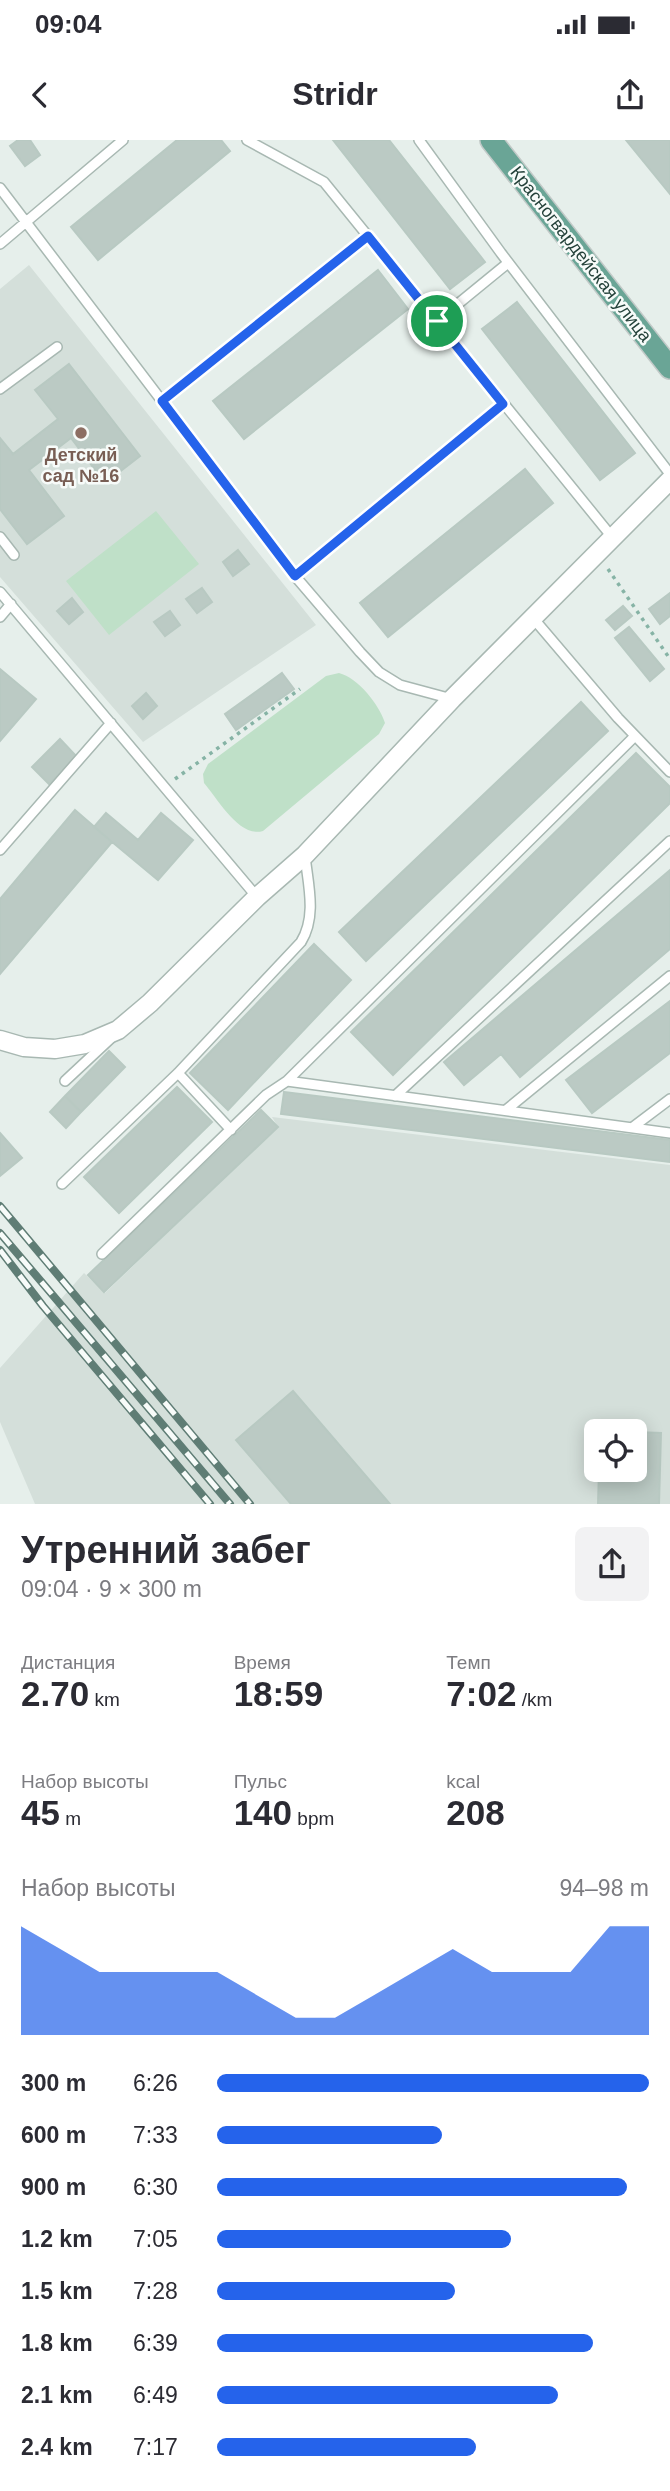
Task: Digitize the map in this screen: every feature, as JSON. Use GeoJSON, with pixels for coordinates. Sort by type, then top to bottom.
{"type":"FeatureCollection","features":[{"type":"Feature","properties":{"kind":"main road","name":"Красногвардейская улица"},"geometry":{"type":"LineString","coordinates":[[491,140],[670,368]]}},
{"type":"Feature","properties":{"kind":"street"},"geometry":{"type":"LineString","coordinates":[[0,1040],[24,1047],[55,1049],[85,1044],[118,1030],[150,1003],[257,897],[304,855],[452,699],[670,480]]}},
{"type":"Feature","properties":{"kind":"lane"},"geometry":{"type":"LineString","coordinates":[[0,244],[123,140]]}},
{"type":"Feature","properties":{"kind":"lane"},"geometry":{"type":"LineString","coordinates":[[247,140],[324,182],[612,537]]}},
{"type":"Feature","properties":{"kind":"lane"},"geometry":{"type":"LineString","coordinates":[[419,140],[508,263],[670,474]]}},
{"type":"Feature","properties":{"kind":"lane"},"geometry":{"type":"LineString","coordinates":[[0,188],[295,576],[379,672],[400,685],[452,699]]}},
{"type":"Feature","properties":{"kind":"lane"},"geometry":{"type":"LineString","coordinates":[[162,401],[368,236]]}},
{"type":"Feature","properties":{"kind":"lane"},"geometry":{"type":"LineString","coordinates":[[437,321],[508,263]]}},
{"type":"Feature","properties":{"kind":"lane"},"geometry":{"type":"LineString","coordinates":[[0,389],[57,347]]}},
{"type":"Feature","properties":{"kind":"lane"},"geometry":{"type":"LineString","coordinates":[[295,576],[503,404]]}},
{"type":"Feature","properties":{"kind":"lane"},"geometry":{"type":"LineString","coordinates":[[0,537],[14,555]]}},
{"type":"Feature","properties":{"kind":"lane"},"geometry":{"type":"LineString","coordinates":[[0,592],[111,723],[164,791],[257,897]]}},
{"type":"Feature","properties":{"kind":"lane"},"geometry":{"type":"LineString","coordinates":[[0,617],[11,604]]}},
{"type":"Feature","properties":{"kind":"lane"},"geometry":{"type":"LineString","coordinates":[[533,618],[635,736],[670,772]]}},
{"type":"Feature","properties":{"kind":"lane"},"geometry":{"type":"LineString","coordinates":[[0,850],[111,723]]}},
{"type":"Feature","properties":{"kind":"lane"},"geometry":{"type":"LineString","coordinates":[[102,1254],[231,1130],[287,1081],[635,736]]}},
{"type":"Feature","properties":{"kind":"lane"},"geometry":{"type":"LineString","coordinates":[[395,1096],[670,841]]}},
{"type":"Feature","properties":{"kind":"lane"},"geometry":{"type":"LineString","coordinates":[[62,1184],[177,1073],[301,942],[309,929],[311,907],[304,855]]}},
{"type":"Feature","properties":{"kind":"lane"},"geometry":{"type":"LineString","coordinates":[[506,1110],[670,976]]}},
{"type":"Feature","properties":{"kind":"lane"},"geometry":{"type":"LineString","coordinates":[[65,1081],[118,1030]]}},
{"type":"Feature","properties":{"kind":"lane"},"geometry":{"type":"LineString","coordinates":[[177,1073],[231,1130]]}},
{"type":"Feature","properties":{"kind":"lane"},"geometry":{"type":"LineString","coordinates":[[287,1081],[670,1133]]}},
{"type":"Feature","properties":{"kind":"lane"},"geometry":{"type":"LineString","coordinates":[[633,1127],[670,1099]]}},
{"type":"Feature","properties":{"kind":"path"},"geometry":{"type":"LineString","coordinates":[[597,553],[670,659]]}},
{"type":"Feature","properties":{"kind":"path"},"geometry":{"type":"LineString","coordinates":[[164,791],[184,771],[300,689]]}},
{"type":"Feature","properties":{"kind":"shaded area","name":"Детский сад №16"},"geometry":{"type":"Polygon","coordinates":[[[29,265],[316,625],[143,742],[0,577],[0,289],[29,265]]]}},
{"type":"Feature","properties":{"kind":"shaded area"},"geometry":{"type":"Polygon","coordinates":[[[272,1117],[670,1165],[670,1504],[35,1504],[0,1422],[0,1368],[84,1273],[105,1293],[278,1127],[272,1117]]]}},
{"type":"Feature","properties":{"kind":"green space"},"geometry":{"type":"Polygon","coordinates":[[[156,511],[199,564],[109,635],[66,581],[156,511]]]}},
{"type":"Feature","properties":{"kind":"green space"},"geometry":{"type":"Polygon","coordinates":[[[339,673],[360,686],[378,708],[385,723],[379,734],[263,831],[246,829],[230,816],[204,783],[203,774],[208,764],[326,676],[339,673]]]}},
{"type":"Feature","properties":{"kind":"building"},"geometry":{"type":"Polygon","coordinates":[[[18,140],[30,140],[40,155],[25,166],[10,146],[18,140]]]}},
{"type":"Feature","properties":{"kind":"building"},"geometry":{"type":"Polygon","coordinates":[[[177,140],[221,140],[230,151],[98,260],[71,227],[177,140]]]}},
{"type":"Feature","properties":{"kind":"building"},"geometry":{"type":"Polygon","coordinates":[[[333,140],[389,140],[485,262],[450,289],[333,140]]]}},
{"type":"Feature","properties":{"kind":"building"},"geometry":{"type":"Polygon","coordinates":[[[626,140],[670,140],[670,194],[626,140]]]}},
{"type":"Feature","properties":{"kind":"building"},"geometry":{"type":"Polygon","coordinates":[[[378,270],[408,309],[244,439],[213,401],[378,270]]]}},
{"type":"Feature","properties":{"kind":"building"},"geometry":{"type":"Polygon","coordinates":[[[517,302],[635,453],[600,480],[482,329],[517,302]]]}},
{"type":"Feature","properties":{"kind":"building"},"geometry":{"type":"Polygon","coordinates":[[[69,364],[140,456],[105,483],[71,438],[29,470],[64,516],[27,544],[0,509],[0,438],[13,454],[58,419],[35,390],[69,364]]]}},
{"type":"Feature","properties":{"kind":"building"},"geometry":{"type":"Polygon","coordinates":[[[525,469],[553,503],[388,637],[360,603],[525,469]]]}},
{"type":"Feature","properties":{"kind":"building"},"geometry":{"type":"Polygon","coordinates":[[[238,550],[249,564],[233,576],[223,562],[238,550]]]}},
{"type":"Feature","properties":{"kind":"building"},"geometry":{"type":"Polygon","coordinates":[[[202,588],[212,602],[197,613],[186,599],[202,588]]]}},
{"type":"Feature","properties":{"kind":"building"},"geometry":{"type":"Polygon","coordinates":[[[670,593],[670,616],[660,624],[649,609],[670,593]]]}},
{"type":"Feature","properties":{"kind":"building"},"geometry":{"type":"Polygon","coordinates":[[[72,598],[83,612],[69,624],[57,611],[72,598]]]}},
{"type":"Feature","properties":{"kind":"building"},"geometry":{"type":"Polygon","coordinates":[[[623,606],[632,616],[615,630],[606,620],[623,606]]]}},
{"type":"Feature","properties":{"kind":"building"},"geometry":{"type":"Polygon","coordinates":[[[170,611],[180,625],[165,636],[154,622],[170,611]]]}},
{"type":"Feature","properties":{"kind":"building"},"geometry":{"type":"Polygon","coordinates":[[[629,627],[664,669],[650,681],[615,638],[629,627]]]}},
{"type":"Feature","properties":{"kind":"building"},"geometry":{"type":"Polygon","coordinates":[[[0,669],[36,699],[0,741],[0,669]]]}},
{"type":"Feature","properties":{"kind":"building"},"geometry":{"type":"Polygon","coordinates":[[[282,673],[294,689],[236,730],[225,714],[282,673]]]}},
{"type":"Feature","properties":{"kind":"building"},"geometry":{"type":"Polygon","coordinates":[[[146,693],[157,706],[143,719],[132,706],[146,693]]]}},
{"type":"Feature","properties":{"kind":"building"},"geometry":{"type":"Polygon","coordinates":[[[581,702],[608,731],[366,961],[339,932],[581,702]]]}},
{"type":"Feature","properties":{"kind":"building"},"geometry":{"type":"Polygon","coordinates":[[[60,739],[77,757],[49,784],[32,767],[60,739]]]}},
{"type":"Feature","properties":{"kind":"building"},"geometry":{"type":"Polygon","coordinates":[[[636,753],[670,787],[670,803],[393,1075],[351,1032],[636,753]]]}},
{"type":"Feature","properties":{"kind":"building"},"geometry":{"type":"Polygon","coordinates":[[[75,810],[112,842],[0,974],[0,899],[75,810]]]}},
{"type":"Feature","properties":{"kind":"building"},"geometry":{"type":"Polygon","coordinates":[[[106,813],[138,840],[161,813],[193,840],[158,880],[94,827],[106,813]]]}},
{"type":"Feature","properties":{"kind":"building"},"geometry":{"type":"Polygon","coordinates":[[[670,870],[670,949],[520,1077],[501,1054],[464,1085],[444,1062],[670,870]]]}},
{"type":"Feature","properties":{"kind":"building"},"geometry":{"type":"Polygon","coordinates":[[[314,944],[351,980],[228,1110],[190,1073],[314,944]]]}},
{"type":"Feature","properties":{"kind":"building"},"geometry":{"type":"Polygon","coordinates":[[[670,1001],[670,1053],[592,1113],[566,1080],[670,1001]]]}},
{"type":"Feature","properties":{"kind":"building"},"geometry":{"type":"Polygon","coordinates":[[[109,1051],[125,1067],[81,1112],[65,1096],[109,1051]]]}},
{"type":"Feature","properties":{"kind":"building"},"geometry":{"type":"Polygon","coordinates":[[[177,1087],[212,1122],[119,1213],[84,1177],[177,1087]]]}},
{"type":"Feature","properties":{"kind":"building"},"geometry":{"type":"Polygon","coordinates":[[[284,1092],[670,1140],[670,1162],[281,1114],[284,1092]]]}},
{"type":"Feature","properties":{"kind":"building"},"geometry":{"type":"Polygon","coordinates":[[[65,1096],[81,1112],[66,1128],[50,1112],[65,1096]]]}},
{"type":"Feature","properties":{"kind":"building"},"geometry":{"type":"Polygon","coordinates":[[[261,1110],[278,1127],[104,1292],[88,1275],[261,1110]]]}},
{"type":"Feature","properties":{"kind":"building"},"geometry":{"type":"Polygon","coordinates":[[[0,1133],[22,1158],[0,1176],[0,1133]]]}},
{"type":"Feature","properties":{"kind":"building"},"geometry":{"type":"Polygon","coordinates":[[[293,1391],[390,1504],[291,1504],[236,1440],[293,1391]]]}},
{"type":"Feature","properties":{"kind":"building"},"geometry":{"type":"Polygon","coordinates":[[[647,1432],[661,1433],[659,1504],[598,1504],[599,1482],[647,1482],[647,1432]]]}},
{"type":"Feature","properties":{"kind":"railway"},"geometry":{"type":"LineString","coordinates":[[0,1206],[250,1504]]}},
{"type":"Feature","properties":{"kind":"railway"},"geometry":{"type":"LineString","coordinates":[[0,1233],[230,1504]]}},
{"type":"Feature","properties":{"kind":"railway"},"geometry":{"type":"LineString","coordinates":[[0,1250],[43,1306],[210,1504]]}},
{"type":"Feature","properties":{"kind":"place","name":"Детский сад №16"},"geometry":{"type":"Point","coordinates":[81,433]}},
{"type":"Feature","properties":{"kind":"route"},"geometry":{"type":"LineString","coordinates":[[368,236],[437,321],[503,404],[295,576],[162,401],[368,236]]}}]}
